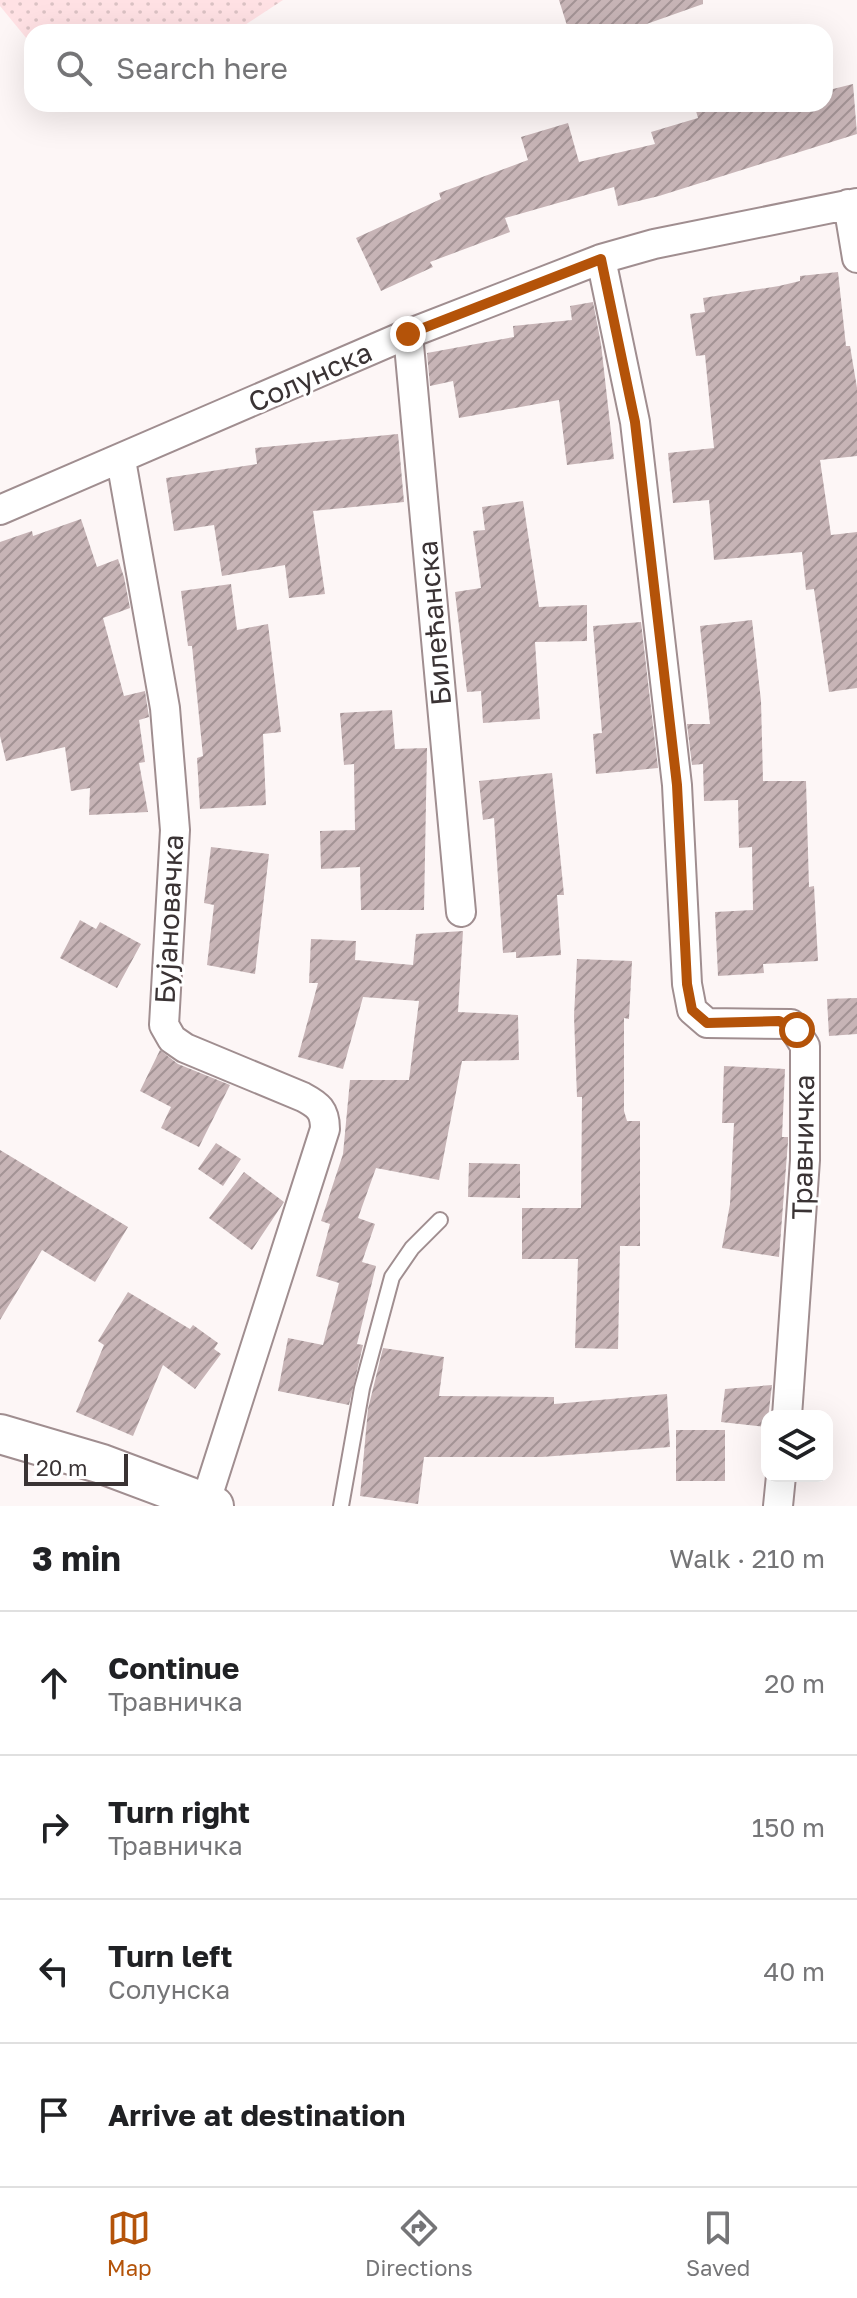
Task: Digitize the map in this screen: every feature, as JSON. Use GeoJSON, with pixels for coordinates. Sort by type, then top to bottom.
{"type":"FeatureCollection","features":[{"type":"Feature","properties":{"kind":"street"},"geometry":{"type":"LineString","coordinates":[[853,204],[857,258]]}},
{"type":"Feature","properties":{"kind":"street","name":"Солунска"},"geometry":{"type":"LineString","coordinates":[[0,510],[408,334],[601,259],[654,244],[853,204]]}},
{"type":"Feature","properties":{"kind":"street","name":"Травничка"},"geometry":{"type":"LineString","coordinates":[[601,259],[635,422],[677,785],[687,984],[692,1010],[707,1023],[791,1024],[805,1046],[805,1175],[787,1410]]}},
{"type":"Feature","properties":{"kind":"street","name":"Билећанска"},"geometry":{"type":"LineString","coordinates":[[408,334],[461,912]]}},
{"type":"Feature","properties":{"kind":"street","name":"Бујановачка"},"geometry":{"type":"LineString","coordinates":[[121,460],[165,708],[175,830],[164,1025],[172,1039],[185,1048],[303,1097],[319,1106],[325,1117],[325,1129],[209,1505]]}},
{"type":"Feature","properties":{"kind":"street"},"geometry":{"type":"LineString","coordinates":[[0,1434],[102,1464],[209,1505]]}},
{"type":"Feature","properties":{"kind":"street"},"geometry":{"type":"LineString","coordinates":[[778,1506],[780,1482]]}},
{"type":"Feature","properties":{"kind":"lane"},"geometry":{"type":"LineString","coordinates":[[341,1506],[362,1388],[392,1277],[412,1248],[440,1220]]}},
{"type":"Feature","properties":{"kind":"shaded area"},"geometry":{"type":"Polygon","coordinates":[[[0,0],[283,0],[246,24],[24,24],[24,35],[0,6],[0,0]]]}},
{"type":"Feature","properties":{"kind":"building"},"geometry":{"type":"Polygon","coordinates":[[[559,0],[703,0],[703,4],[647,24],[566,24],[559,0]]]}},
{"type":"Feature","properties":{"kind":"building"},"geometry":{"type":"Polygon","coordinates":[[[853,84],[857,134],[618,206],[614,187],[505,218],[510,232],[430,262],[433,267],[381,291],[356,238],[441,199],[439,193],[528,160],[521,137],[568,123],[579,162],[655,144],[651,132],[698,118],[696,112],[833,112],[833,89],[853,84]]]}},
{"type":"Feature","properties":{"kind":"building"},"geometry":{"type":"Polygon","coordinates":[[[838,272],[846,346],[850,346],[857,388],[857,456],[820,460],[831,535],[857,532],[857,688],[829,692],[814,589],[806,590],[802,552],[714,560],[709,500],[673,503],[668,453],[714,448],[705,355],[696,356],[690,314],[705,312],[703,298],[779,286],[800,281],[800,276],[838,272]]]}},
{"type":"Feature","properties":{"kind":"building"},"geometry":{"type":"Polygon","coordinates":[[[593,302],[614,459],[567,465],[559,400],[459,418],[453,381],[430,386],[427,353],[514,337],[513,326],[572,320],[570,306],[593,302]]]}},
{"type":"Feature","properties":{"kind":"building"},"geometry":{"type":"Polygon","coordinates":[[[398,434],[404,502],[313,511],[325,594],[289,598],[285,565],[222,576],[214,525],[174,531],[166,478],[257,464],[255,448],[398,434]]]}},
{"type":"Feature","properties":{"kind":"building"},"geometry":{"type":"Polygon","coordinates":[[[523,501],[539,607],[587,605],[587,641],[535,642],[540,719],[483,723],[481,691],[467,692],[455,592],[481,588],[473,531],[485,530],[482,507],[523,501]]]}},
{"type":"Feature","properties":{"kind":"building"},"geometry":{"type":"Polygon","coordinates":[[[81,519],[97,567],[118,559],[124,577],[130,608],[103,618],[124,696],[145,691],[149,717],[139,720],[145,762],[139,763],[148,812],[89,815],[90,788],[71,791],[65,747],[6,761],[0,736],[0,542],[32,531],[33,536],[81,519]]]}},
{"type":"Feature","properties":{"kind":"building"},"geometry":{"type":"Polygon","coordinates":[[[231,584],[237,630],[268,624],[281,732],[263,734],[266,805],[200,809],[197,758],[203,756],[192,646],[188,646],[181,591],[231,584]]]}},
{"type":"Feature","properties":{"kind":"building"},"geometry":{"type":"Polygon","coordinates":[[[752,620],[761,701],[763,781],[806,781],[809,887],[814,886],[818,961],[763,964],[764,973],[718,976],[715,912],[753,910],[752,847],[739,848],[738,800],[704,801],[703,764],[692,765],[687,724],[710,724],[700,626],[752,620]]]}},
{"type":"Feature","properties":{"kind":"building"},"geometry":{"type":"Polygon","coordinates":[[[641,622],[658,768],[596,774],[593,734],[602,733],[593,626],[641,622]]]}},
{"type":"Feature","properties":{"kind":"building"},"geometry":{"type":"Polygon","coordinates":[[[392,710],[395,749],[427,748],[424,910],[361,910],[360,867],[321,869],[320,831],[355,830],[354,764],[344,765],[340,713],[392,710]]]}},
{"type":"Feature","properties":{"kind":"building"},"geometry":{"type":"Polygon","coordinates":[[[552,773],[564,895],[557,895],[561,955],[516,958],[516,952],[503,953],[494,818],[483,820],[479,781],[552,773]]]}},
{"type":"Feature","properties":{"kind":"building"},"geometry":{"type":"Polygon","coordinates":[[[211,847],[269,854],[255,974],[207,965],[214,905],[204,903],[211,847]]]}},
{"type":"Feature","properties":{"kind":"building"},"geometry":{"type":"Polygon","coordinates":[[[80,920],[96,929],[100,922],[141,944],[117,988],[60,958],[80,920]]]}},
{"type":"Feature","properties":{"kind":"building"},"geometry":{"type":"Polygon","coordinates":[[[463,931],[458,1012],[518,1015],[519,1060],[462,1061],[439,1180],[376,1168],[358,1218],[375,1224],[362,1262],[376,1266],[357,1344],[363,1345],[349,1405],[278,1391],[288,1338],[323,1345],[339,1283],[316,1276],[330,1224],[321,1221],[343,1154],[350,1080],[409,1080],[419,1001],[363,997],[343,1069],[298,1057],[318,983],[309,983],[311,939],[356,941],[355,960],[413,965],[416,934],[463,931]]]}},
{"type":"Feature","properties":{"kind":"building"},"geometry":{"type":"Polygon","coordinates":[[[577,959],[632,961],[629,1019],[624,1018],[624,1111],[627,1121],[640,1121],[640,1246],[620,1246],[618,1349],[575,1348],[578,1259],[522,1259],[522,1208],[581,1208],[582,1097],[577,1097],[574,1016],[577,959]]]}},
{"type":"Feature","properties":{"kind":"building"},"geometry":{"type":"Polygon","coordinates":[[[857,998],[857,1034],[829,1036],[827,999],[857,998]]]}},
{"type":"Feature","properties":{"kind":"building"},"geometry":{"type":"Polygon","coordinates":[[[160,1050],[178,1064],[230,1085],[199,1147],[161,1128],[171,1107],[140,1091],[160,1050]]]}},
{"type":"Feature","properties":{"kind":"building"},"geometry":{"type":"Polygon","coordinates":[[[724,1066],[785,1069],[782,1137],[788,1137],[788,1141],[779,1257],[722,1248],[730,1204],[734,1123],[722,1123],[724,1066]]]}},
{"type":"Feature","properties":{"kind":"building"},"geometry":{"type":"Polygon","coordinates":[[[216,1143],[241,1159],[223,1186],[198,1169],[216,1143]]]}},
{"type":"Feature","properties":{"kind":"building"},"geometry":{"type":"Polygon","coordinates":[[[0,1150],[128,1227],[95,1282],[42,1250],[0,1320],[0,1150]]]}},
{"type":"Feature","properties":{"kind":"building"},"geometry":{"type":"Polygon","coordinates":[[[469,1163],[520,1164],[520,1198],[468,1197],[469,1163]]]}},
{"type":"Feature","properties":{"kind":"building"},"geometry":{"type":"Polygon","coordinates":[[[244,1172],[284,1202],[252,1250],[209,1218],[244,1172]]]}},
{"type":"Feature","properties":{"kind":"building"},"geometry":{"type":"Polygon","coordinates":[[[128,1292],[190,1329],[193,1325],[218,1343],[214,1349],[221,1354],[195,1389],[163,1365],[133,1436],[76,1412],[104,1345],[98,1341],[128,1292]]]}},
{"type":"Feature","properties":{"kind":"building"},"geometry":{"type":"Polygon","coordinates":[[[383,1348],[444,1357],[439,1396],[554,1397],[554,1404],[667,1394],[670,1447],[542,1457],[424,1457],[418,1504],[360,1496],[368,1409],[383,1348]]]}},
{"type":"Feature","properties":{"kind":"building"},"geometry":{"type":"Polygon","coordinates":[[[772,1385],[769,1410],[761,1410],[761,1426],[721,1422],[725,1389],[772,1385]]]}},
{"type":"Feature","properties":{"kind":"building"},"geometry":{"type":"Polygon","coordinates":[[[676,1430],[725,1430],[725,1481],[676,1481],[676,1430]]]}},
{"type":"Feature","properties":{"kind":"route"},"geometry":{"type":"LineString","coordinates":[[408,334],[601,259],[635,422],[677,785],[687,984],[692,1010],[695,1016],[707,1023],[779,1021],[791,1024],[797,1030]]}}]}
